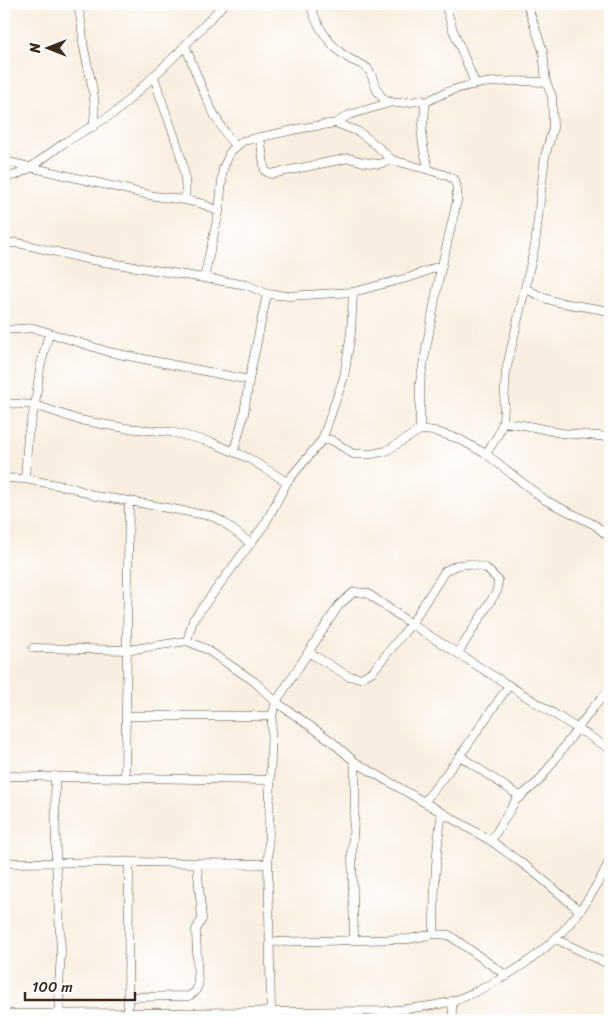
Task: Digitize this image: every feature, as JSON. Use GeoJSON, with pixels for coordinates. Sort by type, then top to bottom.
{"type":"FeatureCollection","features":[{"type":"Feature","properties":{"kind":"street"},"geometry":{"type":"LineString","coordinates":[[77,4],[81,15],[83,41],[95,102],[93,127]]}},
{"type":"Feature","properties":{"kind":"street"},"geometry":{"type":"LineString","coordinates":[[4,177],[16,175],[30,168],[64,143],[116,112],[185,46],[224,4]]}},
{"type":"Feature","properties":{"kind":"street"},"geometry":{"type":"LineString","coordinates":[[310,4],[323,32],[346,57],[366,67],[378,92],[383,98],[392,102]]}},
{"type":"Feature","properties":{"kind":"street"},"geometry":{"type":"LineString","coordinates":[[445,4],[453,30],[475,84]]}},
{"type":"Feature","properties":{"kind":"street"},"geometry":{"type":"LineString","coordinates":[[486,454],[498,435],[503,422],[506,371],[535,244],[545,156],[553,128],[552,96],[546,82],[543,51],[527,4]]}},
{"type":"Feature","properties":{"kind":"street"},"geometry":{"type":"LineString","coordinates":[[185,46],[216,118],[224,133],[236,147]]}},
{"type":"Feature","properties":{"kind":"street"},"geometry":{"type":"LineString","coordinates":[[154,75],[182,162],[187,186],[186,200]]}},
{"type":"Feature","properties":{"kind":"street"},"geometry":{"type":"LineString","coordinates":[[204,278],[219,212],[223,169],[230,152],[244,141],[336,123],[349,115],[392,102],[422,100],[425,102],[439,94],[475,84],[546,82]]}},
{"type":"Feature","properties":{"kind":"street"},"geometry":{"type":"LineString","coordinates":[[425,102],[426,110],[422,143],[429,170]]}},
{"type":"Feature","properties":{"kind":"street"},"geometry":{"type":"LineString","coordinates":[[336,123],[359,132],[392,160],[456,180],[457,201],[442,265],[420,382],[420,430]]}},
{"type":"Feature","properties":{"kind":"street"},"geometry":{"type":"LineString","coordinates":[[260,137],[265,171],[271,174],[349,158],[380,164],[392,160]]}},
{"type":"Feature","properties":{"kind":"street"},"geometry":{"type":"LineString","coordinates":[[4,161],[154,196],[203,204],[219,212]]}},
{"type":"Feature","properties":{"kind":"street"},"geometry":{"type":"LineString","coordinates":[[4,243],[18,243],[86,259],[204,278],[246,286],[267,294],[290,296],[353,292],[419,274],[442,265]]}},
{"type":"Feature","properties":{"kind":"street"},"geometry":{"type":"LineString","coordinates":[[525,288],[544,298],[557,302],[610,311]]}},
{"type":"Feature","properties":{"kind":"street"},"geometry":{"type":"LineString","coordinates":[[188,641],[193,620],[265,524],[287,482],[322,440],[344,377],[351,334],[353,292]]}},
{"type":"Feature","properties":{"kind":"street"},"geometry":{"type":"LineString","coordinates":[[234,451],[244,414],[267,294]]}},
{"type":"Feature","properties":{"kind":"street"},"geometry":{"type":"LineString","coordinates":[[4,330],[34,328],[108,352],[249,380]]}},
{"type":"Feature","properties":{"kind":"street"},"geometry":{"type":"LineString","coordinates":[[24,479],[28,435],[35,405],[40,368],[49,333]]}},
{"type":"Feature","properties":{"kind":"street"},"geometry":{"type":"LineString","coordinates":[[4,403],[35,405],[79,420],[126,428],[171,432],[211,442],[248,458],[287,482]]}},
{"type":"Feature","properties":{"kind":"street"},"geometry":{"type":"LineString","coordinates":[[503,422],[561,433],[610,437]]}},
{"type":"Feature","properties":{"kind":"street"},"geometry":{"type":"LineString","coordinates":[[322,440],[332,440],[353,454],[372,454],[386,451],[420,430],[434,431],[460,439],[486,454],[545,500],[594,525],[610,538]]}},
{"type":"Feature","properties":{"kind":"street"},"geometry":{"type":"LineString","coordinates":[[4,478],[24,479],[73,488],[95,496],[211,516],[223,522],[251,544]]}},
{"type":"Feature","properties":{"kind":"street"},"geometry":{"type":"LineString","coordinates":[[125,777],[129,501]]}},
{"type":"Feature","properties":{"kind":"street"},"geometry":{"type":"LineString","coordinates":[[308,652],[348,676],[361,678],[373,671],[411,624],[446,571],[457,565],[470,564],[486,568],[498,580],[497,591],[458,653]]}},
{"type":"Feature","properties":{"kind":"street"},"geometry":{"type":"LineString","coordinates":[[271,1012],[268,864],[272,716],[276,702],[339,605],[354,592],[367,593],[411,624],[610,749]]}},
{"type":"Feature","properties":{"kind":"street"},"geometry":{"type":"LineString","coordinates":[[33,648],[128,650],[188,641],[206,649],[255,682],[276,702],[330,740],[354,762],[425,801],[491,842],[534,872],[580,911]]}},
{"type":"Feature","properties":{"kind":"street"},"geometry":{"type":"LineString","coordinates":[[425,801],[460,756],[509,685]]}},
{"type":"Feature","properties":{"kind":"street"},"geometry":{"type":"LineString","coordinates":[[491,842],[516,800],[539,781],[592,709],[610,689]]}},
{"type":"Feature","properties":{"kind":"street"},"geometry":{"type":"LineString","coordinates":[[127,716],[272,716]]}},
{"type":"Feature","properties":{"kind":"street"},"geometry":{"type":"LineString","coordinates":[[460,756],[521,797]]}},
{"type":"Feature","properties":{"kind":"street"},"geometry":{"type":"LineString","coordinates":[[354,762],[355,797],[352,852],[354,939]]}},
{"type":"Feature","properties":{"kind":"street"},"geometry":{"type":"LineString","coordinates":[[4,776],[270,780]]}},
{"type":"Feature","properties":{"kind":"street"},"geometry":{"type":"LineString","coordinates":[[55,776],[56,862],[61,951],[60,1014]]}},
{"type":"Feature","properties":{"kind":"street"},"geometry":{"type":"LineString","coordinates":[[434,934],[434,885],[442,813]]}},
{"type":"Feature","properties":{"kind":"street"},"geometry":{"type":"LineString","coordinates":[[4,1014],[43,1017],[60,1014],[128,1012],[169,1016],[246,1016],[271,1012],[320,1016],[414,1008],[452,1001],[478,991],[507,976],[535,958],[556,939],[580,911],[610,860]]}},
{"type":"Feature","properties":{"kind":"street"},"geometry":{"type":"LineString","coordinates":[[4,862],[268,864]]}},
{"type":"Feature","properties":{"kind":"street"},"geometry":{"type":"LineString","coordinates":[[128,1012],[129,862]]}},
{"type":"Feature","properties":{"kind":"street"},"geometry":{"type":"LineString","coordinates":[[128,997],[189,996],[195,992],[198,986],[196,930],[202,918],[197,864]]}},
{"type":"Feature","properties":{"kind":"street"},"geometry":{"type":"LineString","coordinates":[[270,942],[409,939],[434,934],[449,935],[507,976]]}},
{"type":"Feature","properties":{"kind":"street"},"geometry":{"type":"LineString","coordinates":[[556,939],[610,965]]}},
{"type":"Feature","properties":{"kind":"street"},"geometry":{"type":"LineString","coordinates":[[452,1001],[453,1020]]}}]}
